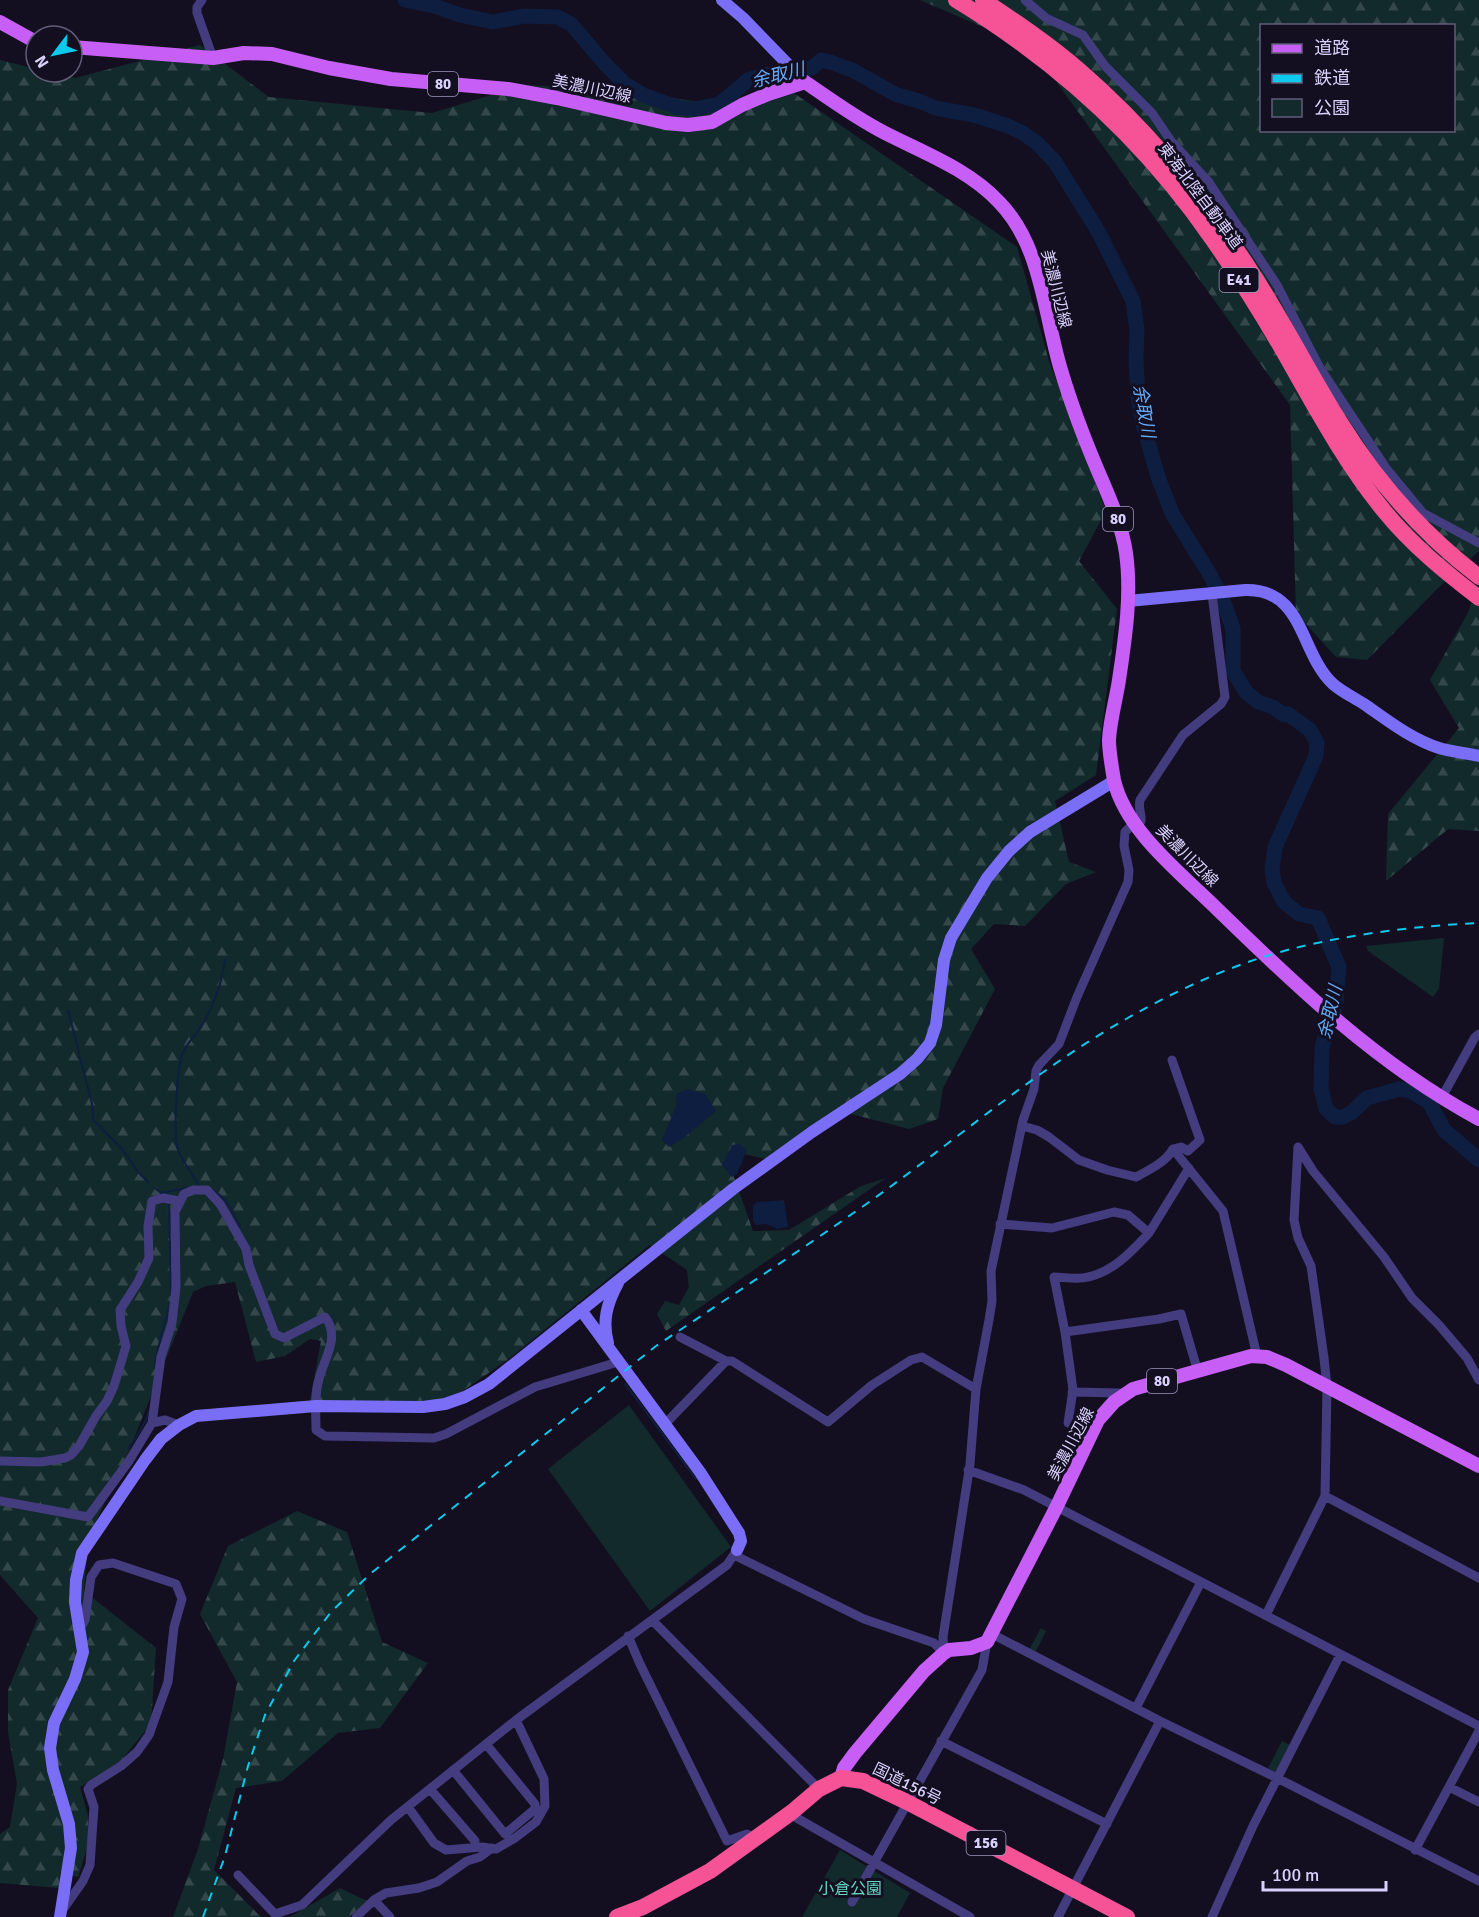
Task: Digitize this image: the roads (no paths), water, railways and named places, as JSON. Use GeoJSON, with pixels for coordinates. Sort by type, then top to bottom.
{"type":"FeatureCollection","features":[{"type":"Feature","properties":{"kind":"highway","name":"東海北陸自動車道"},"geometry":{"type":"LineString","coordinates":[[956,0],[1018,40],[1071,81],[1144,152],[1213,239],[1280,345],[1333,437],[1385,512],[1431,560],[1479,598]]}},
{"type":"Feature","properties":{"kind":"highway","name":"東海北陸自動車道"},"geometry":{"type":"LineString","coordinates":[[983,0],[1026,29],[1078,69],[1151,140],[1188,184],[1253,274],[1340,422],[1369,465],[1419,525],[1479,577]]}},
{"type":"Feature","properties":{"kind":"highway"},"geometry":{"type":"LineString","coordinates":[[617,1917],[643,1907],[710,1871],[792,1812],[819,1789],[841,1778]]}},
{"type":"Feature","properties":{"kind":"highway","name":"国道156号"},"geometry":{"type":"LineString","coordinates":[[841,1778],[863,1781],[907,1802],[1127,1917]]}},
{"type":"Feature","properties":{"kind":"main road"},"geometry":{"type":"LineString","coordinates":[[0,22],[24,35]]}},
{"type":"Feature","properties":{"kind":"main road","name":"美濃川辺線"},"geometry":{"type":"LineString","coordinates":[[84,47],[213,58],[244,53],[272,54],[391,79],[508,89],[666,123],[688,125],[712,122],[802,79],[881,132],[955,168],[979,184],[1000,202],[1018,226],[1029,249],[1062,375],[1074,411],[1117,516],[1126,553],[1128,601],[1109,741],[1114,782],[1134,824],[1151,845],[1317,1004],[1388,1062],[1479,1119]]}},
{"type":"Feature","properties":{"kind":"main road","name":"美濃川辺線"},"geometry":{"type":"LineString","coordinates":[[989,1638],[1098,1420],[1114,1402],[1133,1389],[1257,1356]]}},
{"type":"Feature","properties":{"kind":"main road"},"geometry":{"type":"LineString","coordinates":[[1257,1356],[1267,1357],[1286,1365],[1479,1466]]}},
{"type":"Feature","properties":{"kind":"main road"},"geometry":{"type":"LineString","coordinates":[[841,1778],[844,1768],[855,1753],[924,1671],[949,1650],[971,1648],[989,1638]]}},
{"type":"Feature","properties":{"kind":"street"},"geometry":{"type":"LineString","coordinates":[[202,0],[196,7],[197,14],[213,58]]}},
{"type":"Feature","properties":{"kind":"street"},"geometry":{"type":"LineString","coordinates":[[722,0],[743,18],[802,79]]}},
{"type":"Feature","properties":{"kind":"street"},"geometry":{"type":"LineString","coordinates":[[1025,0],[1046,18],[1083,35],[1105,66],[1152,113],[1171,141],[1208,181],[1277,285],[1320,368],[1386,468],[1423,513],[1479,543]]}},
{"type":"Feature","properties":{"kind":"street"},"geometry":{"type":"LineString","coordinates":[[1128,601],[1256,590],[1269,593],[1281,601],[1292,613],[1323,673],[1332,683],[1420,740],[1438,748],[1479,756]]}},
{"type":"Feature","properties":{"kind":"street"},"geometry":{"type":"LineString","coordinates":[[944,1653],[943,1637],[968,1470],[976,1389],[992,1301],[991,1271],[1022,1126],[1034,1089],[1036,1071],[1059,1044],[1086,976],[1128,882],[1129,870],[1124,846],[1125,832],[1141,821],[1142,816],[1138,809],[1140,800],[1183,735],[1221,704],[1225,697],[1217,593]]}},
{"type":"Feature","properties":{"kind":"street"},"geometry":{"type":"LineString","coordinates":[[61,1915],[71,1848],[69,1824],[53,1770],[50,1748],[54,1723],[80,1667],[83,1652],[75,1602],[76,1580],[82,1553],[161,1439],[179,1425],[196,1416],[316,1406],[423,1407],[445,1404],[465,1397],[489,1384],[733,1189],[812,1132],[900,1074],[917,1059],[930,1043],[936,1025],[944,960],[951,938],[987,878],[1009,851],[1030,832],[1114,782]]}},
{"type":"Feature","properties":{"kind":"street"},"geometry":{"type":"LineString","coordinates":[[1442,1097],[1475,1037],[1479,1034]]}},
{"type":"Feature","properties":{"kind":"street"},"geometry":{"type":"LineString","coordinates":[[1022,1126],[1037,1130],[1049,1137],[1079,1160],[1136,1177],[1156,1165],[1173,1149],[1180,1147],[1188,1151],[1200,1140],[1172,1060]]}},
{"type":"Feature","properties":{"kind":"street"},"geometry":{"type":"LineString","coordinates":[[1266,1615],[1325,1496],[1326,1387],[1311,1266],[1298,1238],[1294,1220],[1298,1147],[1313,1172],[1384,1257],[1412,1298],[1467,1358],[1479,1380]]}},
{"type":"Feature","properties":{"kind":"street"},"geometry":{"type":"LineString","coordinates":[[1173,1149],[1223,1211],[1257,1356]]}},
{"type":"Feature","properties":{"kind":"street"},"geometry":{"type":"LineString","coordinates":[[1096,1426],[1068,1423],[1072,1392],[1065,1332],[1054,1277],[1086,1278],[1108,1270],[1125,1258],[1149,1233],[1189,1168]]}},
{"type":"Feature","properties":{"kind":"street"},"geometry":{"type":"LineString","coordinates":[[0,1501],[88,1517],[129,1461],[152,1423],[161,1357],[172,1323],[176,1287],[175,1212],[184,1194],[193,1190],[207,1190],[220,1204],[246,1249],[249,1265],[275,1334],[284,1338],[325,1317],[329,1322],[332,1342],[318,1379],[316,1406],[316,1430],[325,1436],[434,1438],[536,1387],[618,1362]]}},
{"type":"Feature","properties":{"kind":"street"},"geometry":{"type":"LineString","coordinates":[[0,1461],[32,1463],[58,1459],[71,1455],[79,1446],[107,1401],[126,1346],[120,1310],[138,1282],[149,1258],[148,1226],[152,1201],[163,1198],[179,1201]]}},
{"type":"Feature","properties":{"kind":"street"},"geometry":{"type":"LineString","coordinates":[[1000,1224],[1052,1228],[1114,1212],[1128,1215],[1149,1233]]}},
{"type":"Feature","properties":{"kind":"street"},"geometry":{"type":"LineString","coordinates":[[609,1350],[604,1317],[610,1297],[622,1277]]}},
{"type":"Feature","properties":{"kind":"street"},"geometry":{"type":"LineString","coordinates":[[238,1875],[275,1914],[302,1905],[391,1820],[516,1720],[727,1565],[736,1552],[741,1542],[739,1533],[665,1424],[581,1310]]}},
{"type":"Feature","properties":{"kind":"street"},"geometry":{"type":"LineString","coordinates":[[1065,1332],[1181,1314],[1198,1372]]}},
{"type":"Feature","properties":{"kind":"street"},"geometry":{"type":"LineString","coordinates":[[680,1337],[732,1362],[828,1422],[872,1385],[912,1360],[922,1357],[976,1389]]}},
{"type":"Feature","properties":{"kind":"street"},"geometry":{"type":"LineString","coordinates":[[665,1424],[726,1361]]}},
{"type":"Feature","properties":{"kind":"street"},"geometry":{"type":"LineString","coordinates":[[1072,1392],[1120,1393],[1123,1396]]}},
{"type":"Feature","properties":{"kind":"street"},"geometry":{"type":"LineString","coordinates":[[152,1423],[165,1419],[179,1425]]}},
{"type":"Feature","properties":{"kind":"street"},"geometry":{"type":"LineString","coordinates":[[968,1470],[1024,1490],[1479,1726]]}},
{"type":"Feature","properties":{"kind":"street"},"geometry":{"type":"LineString","coordinates":[[1325,1496],[1479,1578]]}},
{"type":"Feature","properties":{"kind":"street"},"geometry":{"type":"LineString","coordinates":[[736,1552],[864,1619],[934,1643],[944,1653]]}},
{"type":"Feature","properties":{"kind":"street"},"geometry":{"type":"LineString","coordinates":[[61,1915],[83,1881],[90,1865],[94,1807],[88,1789],[137,1752],[149,1735],[168,1682],[174,1627],[182,1599],[176,1584],[112,1563],[99,1565],[91,1577],[85,1620],[80,1628]]}},
{"type":"Feature","properties":{"kind":"street"},"geometry":{"type":"LineString","coordinates":[[1136,1708],[1201,1582]]}},
{"type":"Feature","properties":{"kind":"street"},"geometry":{"type":"LineString","coordinates":[[652,1620],[819,1789]]}},
{"type":"Feature","properties":{"kind":"street"},"geometry":{"type":"LineString","coordinates":[[628,1636],[727,1841],[747,1834],[755,1838]]}},
{"type":"Feature","properties":{"kind":"street"},"geometry":{"type":"LineString","coordinates":[[852,1902],[982,1670],[989,1638],[1136,1708],[1479,1881]]}},
{"type":"Feature","properties":{"kind":"street"},"geometry":{"type":"LineString","coordinates":[[1212,1917],[1253,1826],[1340,1655]]}},
{"type":"Feature","properties":{"kind":"street"},"geometry":{"type":"LineString","coordinates":[[408,1807],[434,1843],[446,1850],[482,1847],[496,1849],[536,1822],[545,1806],[544,1779],[516,1720]]}},
{"type":"Feature","properties":{"kind":"street"},"geometry":{"type":"LineString","coordinates":[[1058,1917],[1160,1721]]}},
{"type":"Feature","properties":{"kind":"street"},"geometry":{"type":"LineString","coordinates":[[1415,1850],[1479,1731]]}},
{"type":"Feature","properties":{"kind":"street"},"geometry":{"type":"LineString","coordinates":[[942,1741],[1107,1824]]}},
{"type":"Feature","properties":{"kind":"street"},"geometry":{"type":"LineString","coordinates":[[453,1770],[505,1834],[535,1809],[536,1804],[486,1744]]}},
{"type":"Feature","properties":{"kind":"street"},"geometry":{"type":"LineString","coordinates":[[1449,1787],[1479,1802]]}},
{"type":"Feature","properties":{"kind":"street"},"geometry":{"type":"LineString","coordinates":[[430,1789],[475,1841]]}},
{"type":"Feature","properties":{"kind":"street"},"geometry":{"type":"LineString","coordinates":[[792,1812],[795,1817],[970,1917]]}},
{"type":"Feature","properties":{"kind":"street"},"geometry":{"type":"LineString","coordinates":[[356,1917],[374,1900],[386,1893],[420,1888],[437,1882],[466,1861],[480,1857],[518,1830],[515,1825]]}},
{"type":"Feature","properties":{"kind":"street"},"geometry":{"type":"LineString","coordinates":[[374,1900],[390,1917]]}},
{"type":"Feature","properties":{"kind":"water"},"geometry":{"type":"Polygon","coordinates":[[[687,1089],[705,1094],[716,1111],[669,1147],[662,1140],[677,1104],[676,1094],[687,1089]]]}},
{"type":"Feature","properties":{"kind":"water"},"geometry":{"type":"Polygon","coordinates":[[[739,1144],[747,1150],[737,1174],[732,1177],[722,1165],[732,1145],[739,1144]]]}},
{"type":"Feature","properties":{"kind":"water"},"geometry":{"type":"Polygon","coordinates":[[[784,1200],[788,1227],[777,1229],[766,1224],[755,1225],[753,1206],[757,1202],[784,1200]]]}},
{"type":"Feature","properties":{"kind":"waterway","name":"余取川"},"geometry":{"type":"LineString","coordinates":[[405,0],[493,22],[524,16],[557,17],[571,24],[625,84],[643,95],[680,108],[695,109],[720,104],[748,80],[768,74],[812,68],[821,60],[830,62],[852,70],[897,95],[935,108],[974,115],[1008,126],[1038,144],[1055,162],[1098,231],[1133,301],[1137,330],[1138,397],[1144,428],[1159,480],[1173,515],[1223,600],[1233,629],[1233,671],[1246,692],[1258,702],[1273,707],[1284,715],[1288,714],[1310,730],[1317,743],[1316,756],[1275,847],[1272,869],[1274,883],[1284,902],[1299,914],[1318,918],[1339,967],[1336,1002],[1322,1047],[1321,1088],[1326,1109],[1335,1117],[1343,1117],[1351,1113],[1367,1098],[1399,1089],[1411,1091],[1429,1102],[1444,1130],[1479,1160]]}},
{"type":"Feature","properties":{"kind":"waterway"},"geometry":{"type":"LineString","coordinates":[[199,1186],[178,1150],[176,1102],[180,1062],[184,1051],[205,1021],[213,1004],[222,978],[225,960]]}},
{"type":"Feature","properties":{"kind":"waterway"},"geometry":{"type":"LineString","coordinates":[[68,1010],[92,1104],[93,1120],[122,1149],[148,1182]]}},
{"type":"Feature","properties":{"kind":"waterway"},"geometry":{"type":"LineString","coordinates":[[155,1188],[161,1193],[186,1188]]}},
{"type":"Feature","properties":{"kind":"waterway"},"geometry":{"type":"LineString","coordinates":[[212,1190],[226,1201],[240,1227]]}},
{"type":"Feature","properties":{"kind":"waterway"},"geometry":{"type":"LineString","coordinates":[[169,1205],[171,1295]]}},
{"type":"Feature","properties":{"kind":"waterway"},"geometry":{"type":"LineString","coordinates":[[155,1368],[170,1303]]}},
{"type":"Feature","properties":{"kind":"waterway"},"geometry":{"type":"LineString","coordinates":[[625,1384],[696,1479]]}},
{"type":"Feature","properties":{"kind":"waterway"},"geometry":{"type":"LineString","coordinates":[[128,1448],[141,1430],[150,1409]]}},
{"type":"Feature","properties":{"kind":"railway"},"geometry":{"type":"LineString","coordinates":[[203,1917],[225,1856],[248,1766],[265,1715],[294,1661],[331,1612],[370,1574],[656,1346],[872,1200],[1060,1060],[1158,1001],[1226,970],[1312,944],[1368,934],[1479,923]]}},
{"type":"Feature","properties":{"kind":"park label","name":"小倉公園"},"geometry":{"type":"Point","coordinates":[850,1889]}}]}
